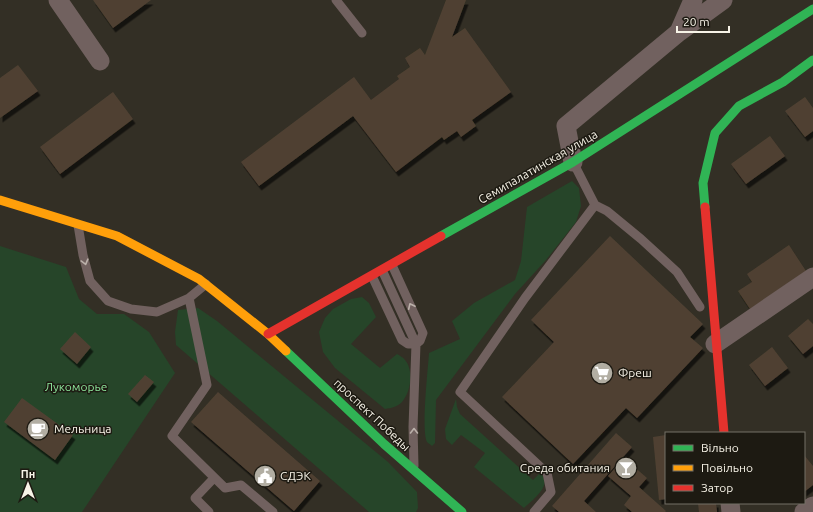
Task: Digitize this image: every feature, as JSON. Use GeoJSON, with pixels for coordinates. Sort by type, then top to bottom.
{"type":"FeatureCollection","features":[{"type":"Feature","properties":{"kind":"main road","name":"Семипалатинская улица"},"geometry":{"type":"LineString","coordinates":[[268,334],[573,162],[813,9]]}},
{"type":"Feature","properties":{"kind":"main road"},"geometry":{"type":"LineString","coordinates":[[724,432],[702,183],[715,133],[739,106],[783,82],[813,60]]}},
{"type":"Feature","properties":{"kind":"main road","name":"проспект Победы"},"geometry":{"type":"LineString","coordinates":[[0,200],[117,236],[199,279],[268,334],[384,444],[462,512]]}},
{"type":"Feature","properties":{"kind":"street"},"geometry":{"type":"LineString","coordinates":[[59,0],[100,61]]}},
{"type":"Feature","properties":{"kind":"street"},"geometry":{"type":"LineString","coordinates":[[679,32],[692,0]]}},
{"type":"Feature","properties":{"kind":"street"},"geometry":{"type":"LineString","coordinates":[[573,162],[566,126],[679,32],[723,0]]}},
{"type":"Feature","properties":{"kind":"street"},"geometry":{"type":"LineString","coordinates":[[715,344],[813,277]]}},
{"type":"Feature","properties":{"kind":"street"},"geometry":{"type":"LineString","coordinates":[[804,512],[813,506]]}},
{"type":"Feature","properties":{"kind":"lane"},"geometry":{"type":"LineString","coordinates":[[336,0],[362,34]]}},
{"type":"Feature","properties":{"kind":"lane"},"geometry":{"type":"LineString","coordinates":[[573,162],[595,205],[607,211],[641,239],[677,272],[700,307]]}},
{"type":"Feature","properties":{"kind":"lane"},"geometry":{"type":"LineString","coordinates":[[534,512],[551,492],[547,473],[460,392],[525,298],[595,205]]}},
{"type":"Feature","properties":{"kind":"lane"},"geometry":{"type":"LineString","coordinates":[[77,223],[90,281],[108,301],[131,309],[157,312],[189,298],[206,284]]}},
{"type":"Feature","properties":{"kind":"lane"},"geometry":{"type":"LineString","coordinates":[[372,276],[402,340],[408,344],[416,344],[420,342],[423,333],[392,265]]}},
{"type":"Feature","properties":{"kind":"lane"},"geometry":{"type":"LineString","coordinates":[[382,270],[416,344],[413,427],[414,470]]}},
{"type":"Feature","properties":{"kind":"lane"},"geometry":{"type":"LineString","coordinates":[[189,298],[207,385],[172,436],[225,488],[241,485],[273,512]]}},
{"type":"Feature","properties":{"kind":"lane"},"geometry":{"type":"LineString","coordinates":[[209,512],[195,498],[214,478]]}},
{"type":"Feature","properties":{"kind":"green space"},"geometry":{"type":"Polygon","coordinates":[[[572,181],[579,188],[581,206],[576,222],[546,260],[515,294],[436,400],[435,443],[432,446],[427,442],[425,436],[425,399],[429,353],[460,339],[452,321],[474,303],[515,280],[521,261],[527,207],[572,181]]]}},
{"type":"Feature","properties":{"kind":"green space","name":"Лукоморье"},"geometry":{"type":"Polygon","coordinates":[[[0,246],[66,267],[79,299],[97,314],[124,314],[149,332],[175,373],[82,512],[0,512],[0,246]]]}},
{"type":"Feature","properties":{"kind":"green space"},"geometry":{"type":"Polygon","coordinates":[[[362,297],[369,303],[376,317],[351,344],[380,368],[397,354],[404,359],[410,369],[408,393],[402,402],[392,408],[385,409],[335,368],[323,352],[319,332],[325,318],[333,309],[351,299],[362,297]]]}},
{"type":"Feature","properties":{"kind":"green space"},"geometry":{"type":"Polygon","coordinates":[[[198,308],[217,321],[388,462],[417,492],[418,508],[416,512],[369,512],[176,345],[175,332],[178,310],[198,308]]]}},
{"type":"Feature","properties":{"kind":"green space"},"geometry":{"type":"Polygon","coordinates":[[[456,399],[460,414],[533,480],[540,473],[544,478],[545,482],[540,492],[524,508],[474,467],[485,453],[461,435],[452,445],[446,439],[445,429],[456,399]]]}},
{"type":"Feature","properties":{"kind":"building"},"geometry":{"type":"Polygon","coordinates":[[[93,0],[151,0],[113,28],[93,0]]]}},
{"type":"Feature","properties":{"kind":"building"},"geometry":{"type":"Polygon","coordinates":[[[446,0],[466,0],[452,37],[465,28],[511,92],[472,120],[476,126],[461,137],[457,131],[444,140],[442,137],[396,172],[353,116],[259,186],[241,162],[354,77],[371,100],[399,79],[397,76],[410,67],[405,58],[420,48],[425,55],[446,0]]]}},
{"type":"Feature","properties":{"kind":"building"},"geometry":{"type":"Polygon","coordinates":[[[18,65],[38,91],[0,118],[0,78],[18,65]]]}},
{"type":"Feature","properties":{"kind":"building"},"geometry":{"type":"Polygon","coordinates":[[[113,92],[133,119],[60,174],[40,147],[113,92]]]}},
{"type":"Feature","properties":{"kind":"building"},"geometry":{"type":"Polygon","coordinates":[[[805,97],[813,108],[813,131],[805,137],[785,111],[805,97]]]}},
{"type":"Feature","properties":{"kind":"building"},"geometry":{"type":"Polygon","coordinates":[[[770,136],[785,156],[746,184],[731,164],[770,136]]]}},
{"type":"Feature","properties":{"kind":"building","name":"Фреш"},"geometry":{"type":"Polygon","coordinates":[[[610,236],[703,324],[690,337],[703,348],[637,418],[626,408],[573,464],[502,397],[554,342],[531,320],[610,236]]]}},
{"type":"Feature","properties":{"kind":"building"},"geometry":{"type":"Polygon","coordinates":[[[789,245],[806,271],[750,309],[738,291],[752,282],[747,274],[789,245]]]}},
{"type":"Feature","properties":{"kind":"building"},"geometry":{"type":"Polygon","coordinates":[[[808,319],[813,324],[813,346],[803,354],[788,336],[808,319]]]}},
{"type":"Feature","properties":{"kind":"building"},"geometry":{"type":"Polygon","coordinates":[[[75,332],[91,347],[77,364],[60,349],[75,332]]]}},
{"type":"Feature","properties":{"kind":"building"},"geometry":{"type":"Polygon","coordinates":[[[772,347],[788,368],[765,386],[749,365],[772,347]]]}},
{"type":"Feature","properties":{"kind":"building"},"geometry":{"type":"Polygon","coordinates":[[[145,375],[154,382],[137,402],[128,394],[145,375]]]}},
{"type":"Feature","properties":{"kind":"building"},"geometry":{"type":"Polygon","coordinates":[[[218,392],[320,481],[294,511],[191,422],[218,392]]]}},
{"type":"Feature","properties":{"kind":"building"},"geometry":{"type":"Polygon","coordinates":[[[22,398],[73,435],[55,460],[4,422],[22,398]]]}},
{"type":"Feature","properties":{"kind":"building"},"geometry":{"type":"Polygon","coordinates":[[[616,433],[632,447],[584,501],[596,512],[559,512],[552,506],[616,433]]]}},
{"type":"Feature","properties":{"kind":"building"},"geometry":{"type":"Polygon","coordinates":[[[665,435],[665,499],[659,500],[653,437],[665,435]]]}},
{"type":"Feature","properties":{"kind":"building"},"geometry":{"type":"Polygon","coordinates":[[[805,456],[813,466],[813,485],[805,491],[805,456]]]}},
{"type":"Feature","properties":{"kind":"building"},"geometry":{"type":"Polygon","coordinates":[[[624,458],[647,478],[639,487],[666,511],[665,512],[632,512],[624,505],[631,496],[608,476],[624,458]]]}},
{"type":"Feature","properties":{"kind":"building"},"geometry":{"type":"Polygon","coordinates":[[[698,504],[716,504],[717,512],[699,512],[698,504]]]}},
{"type":"Feature","properties":{"kind":"traffic: fast"},"geometry":{"type":"LineString","coordinates":[[441,236],[573,162],[813,9]]}},
{"type":"Feature","properties":{"kind":"traffic: fast"},"geometry":{"type":"LineString","coordinates":[[705,207],[703,183],[715,133],[739,106],[783,82],[813,60]]}},
{"type":"Feature","properties":{"kind":"traffic: fast"},"geometry":{"type":"LineString","coordinates":[[286,351],[384,444],[462,512]]}},
{"type":"Feature","properties":{"kind":"traffic: slow"},"geometry":{"type":"LineString","coordinates":[[0,200],[117,236],[199,279],[268,334],[286,351]]}},
{"type":"Feature","properties":{"kind":"traffic: jam"},"geometry":{"type":"LineString","coordinates":[[705,207],[724,432]]}},
{"type":"Feature","properties":{"kind":"traffic: jam"},"geometry":{"type":"LineString","coordinates":[[268,334],[441,236]]}},
{"type":"Feature","properties":{"kind":"place","name":"Фреш"},"geometry":{"type":"Point","coordinates":[602,373]}},
{"type":"Feature","properties":{"kind":"place","name":"Мельница"},"geometry":{"type":"Point","coordinates":[38,429]}},
{"type":"Feature","properties":{"kind":"place","name":"Среда обитания"},"geometry":{"type":"Point","coordinates":[626,468]}},
{"type":"Feature","properties":{"kind":"place","name":"СДЭК"},"geometry":{"type":"Point","coordinates":[265,476]}}]}
